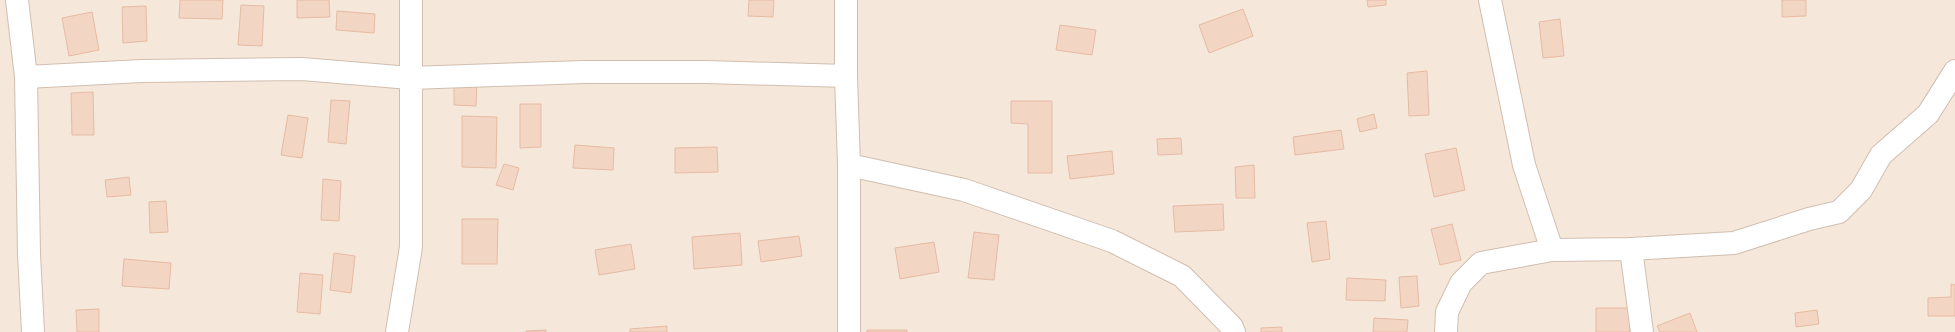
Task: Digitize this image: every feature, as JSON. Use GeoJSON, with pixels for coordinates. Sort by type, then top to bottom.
{"type":"FeatureCollection","features":[{"type":"Feature","properties":{"kind":"street"},"geometry":{"type":"LineString","coordinates":[[17,0],[26,77],[29,254],[33,332]]}},
{"type":"Feature","properties":{"kind":"street"},"geometry":{"type":"LineString","coordinates":[[397,332],[411,247],[411,0]]}},
{"type":"Feature","properties":{"kind":"street"},"geometry":{"type":"LineString","coordinates":[[846,0],[846,76],[849,165],[849,332]]}},
{"type":"Feature","properties":{"kind":"street"},"geometry":{"type":"LineString","coordinates":[[1490,0],[1524,165],[1552,250]]}},
{"type":"Feature","properties":{"kind":"street"},"geometry":{"type":"LineString","coordinates":[[26,77],[142,71],[302,69],[410,78],[592,72],[706,72],[846,76]]}},
{"type":"Feature","properties":{"kind":"street"},"geometry":{"type":"LineString","coordinates":[[1446,332],[1447,312],[1461,283],[1481,263],[1552,250],[1631,249],[1734,243],[1810,219],[1839,212],[1861,190],[1881,155],[1928,114],[1955,71]]}},
{"type":"Feature","properties":{"kind":"street"},"geometry":{"type":"LineString","coordinates":[[849,165],[964,190],[1112,241],[1182,276],[1232,327],[1234,332]]}},
{"type":"Feature","properties":{"kind":"street"},"geometry":{"type":"LineString","coordinates":[[1631,249],[1642,332]]}},
{"type":"Feature","properties":{"kind":"shaded area"},"geometry":{"type":"Polygon","coordinates":[[[0,0],[1955,0],[1955,332],[0,332],[0,0]]]}},
{"type":"Feature","properties":{"kind":"building"},"geometry":{"type":"Polygon","coordinates":[[[180,0],[223,0],[222,19],[179,18],[180,0]]]}},
{"type":"Feature","properties":{"kind":"building"},"geometry":{"type":"Polygon","coordinates":[[[297,0],[329,0],[330,17],[297,18],[297,0]]]}},
{"type":"Feature","properties":{"kind":"building"},"geometry":{"type":"Polygon","coordinates":[[[749,0],[774,0],[773,17],[748,16],[749,0]]]}},
{"type":"Feature","properties":{"kind":"building"},"geometry":{"type":"Polygon","coordinates":[[[1367,0],[1386,0],[1386,5],[1368,7],[1367,0]]]}},
{"type":"Feature","properties":{"kind":"building"},"geometry":{"type":"Polygon","coordinates":[[[1782,0],[1806,0],[1806,16],[1782,17],[1782,0]]]}},
{"type":"Feature","properties":{"kind":"building"},"geometry":{"type":"Polygon","coordinates":[[[241,5],[264,6],[262,46],[238,45],[241,5]]]}},
{"type":"Feature","properties":{"kind":"building"},"geometry":{"type":"Polygon","coordinates":[[[146,6],[147,41],[123,43],[122,7],[146,6]]]}},
{"type":"Feature","properties":{"kind":"building"},"geometry":{"type":"Polygon","coordinates":[[[1243,9],[1253,36],[1209,53],[1199,25],[1243,9]]]}},
{"type":"Feature","properties":{"kind":"building"},"geometry":{"type":"Polygon","coordinates":[[[337,11],[375,14],[374,33],[336,30],[337,11]]]}},
{"type":"Feature","properties":{"kind":"building"},"geometry":{"type":"Polygon","coordinates":[[[92,12],[99,50],[69,56],[62,18],[92,12]]]}},
{"type":"Feature","properties":{"kind":"building"},"geometry":{"type":"Polygon","coordinates":[[[1560,19],[1564,56],[1543,58],[1539,22],[1560,19]]]}},
{"type":"Feature","properties":{"kind":"building"},"geometry":{"type":"Polygon","coordinates":[[[1060,25],[1096,30],[1092,55],[1056,50],[1060,25]]]}},
{"type":"Feature","properties":{"kind":"building"},"geometry":{"type":"Polygon","coordinates":[[[1427,71],[1429,115],[1409,116],[1407,73],[1427,71]]]}},
{"type":"Feature","properties":{"kind":"building"},"geometry":{"type":"Polygon","coordinates":[[[454,79],[477,80],[476,106],[454,105],[454,79]]]}},
{"type":"Feature","properties":{"kind":"building"},"geometry":{"type":"Polygon","coordinates":[[[93,92],[94,135],[72,135],[71,93],[93,92]]]}},
{"type":"Feature","properties":{"kind":"building"},"geometry":{"type":"Polygon","coordinates":[[[331,100],[350,101],[346,144],[328,142],[331,100]]]}},
{"type":"Feature","properties":{"kind":"building"},"geometry":{"type":"Polygon","coordinates":[[[1011,101],[1052,101],[1052,173],[1028,173],[1028,124],[1011,123],[1011,101]]]}},
{"type":"Feature","properties":{"kind":"building"},"geometry":{"type":"Polygon","coordinates":[[[520,104],[541,104],[541,147],[520,148],[520,104]]]}},
{"type":"Feature","properties":{"kind":"building"},"geometry":{"type":"Polygon","coordinates":[[[1374,114],[1377,128],[1360,132],[1357,119],[1374,114]]]}},
{"type":"Feature","properties":{"kind":"building"},"geometry":{"type":"Polygon","coordinates":[[[288,115],[308,118],[302,158],[281,155],[288,115]]]}},
{"type":"Feature","properties":{"kind":"building"},"geometry":{"type":"Polygon","coordinates":[[[462,116],[497,117],[496,168],[462,167],[462,116]]]}},
{"type":"Feature","properties":{"kind":"building"},"geometry":{"type":"Polygon","coordinates":[[[1341,130],[1344,149],[1295,155],[1293,137],[1341,130]]]}},
{"type":"Feature","properties":{"kind":"building"},"geometry":{"type":"Polygon","coordinates":[[[1181,138],[1182,154],[1158,155],[1157,139],[1181,138]]]}},
{"type":"Feature","properties":{"kind":"building"},"geometry":{"type":"Polygon","coordinates":[[[575,145],[614,148],[613,170],[573,168],[575,145]]]}},
{"type":"Feature","properties":{"kind":"building"},"geometry":{"type":"Polygon","coordinates":[[[717,147],[718,172],[675,173],[675,148],[717,147]]]}},
{"type":"Feature","properties":{"kind":"building"},"geometry":{"type":"Polygon","coordinates":[[[1456,148],[1465,190],[1434,197],[1425,154],[1456,148]]]}},
{"type":"Feature","properties":{"kind":"building"},"geometry":{"type":"Polygon","coordinates":[[[1112,151],[1114,174],[1070,179],[1067,156],[1112,151]]]}},
{"type":"Feature","properties":{"kind":"building"},"geometry":{"type":"Polygon","coordinates":[[[504,164],[519,168],[513,190],[496,185],[504,164]]]}},
{"type":"Feature","properties":{"kind":"building"},"geometry":{"type":"Polygon","coordinates":[[[1254,165],[1255,198],[1236,198],[1235,167],[1254,165]]]}},
{"type":"Feature","properties":{"kind":"building"},"geometry":{"type":"Polygon","coordinates":[[[129,177],[131,195],[107,197],[105,180],[129,177]]]}},
{"type":"Feature","properties":{"kind":"building"},"geometry":{"type":"Polygon","coordinates":[[[323,179],[341,181],[339,221],[321,220],[323,179]]]}},
{"type":"Feature","properties":{"kind":"building"},"geometry":{"type":"Polygon","coordinates":[[[166,201],[168,232],[150,233],[149,202],[166,201]]]}},
{"type":"Feature","properties":{"kind":"building"},"geometry":{"type":"Polygon","coordinates":[[[1223,204],[1224,230],[1175,232],[1173,206],[1223,204]]]}},
{"type":"Feature","properties":{"kind":"building"},"geometry":{"type":"Polygon","coordinates":[[[462,219],[498,219],[497,264],[462,264],[462,219]]]}},
{"type":"Feature","properties":{"kind":"building"},"geometry":{"type":"Polygon","coordinates":[[[1326,221],[1330,259],[1312,262],[1307,223],[1326,221]]]}},
{"type":"Feature","properties":{"kind":"building"},"geometry":{"type":"Polygon","coordinates":[[[1452,224],[1461,260],[1440,265],[1431,229],[1452,224]]]}},
{"type":"Feature","properties":{"kind":"building"},"geometry":{"type":"Polygon","coordinates":[[[974,232],[999,235],[994,280],[968,278],[974,232]]]}},
{"type":"Feature","properties":{"kind":"building"},"geometry":{"type":"Polygon","coordinates":[[[740,233],[742,265],[694,269],[692,237],[740,233]]]}},
{"type":"Feature","properties":{"kind":"building"},"geometry":{"type":"Polygon","coordinates":[[[799,236],[802,256],[761,262],[758,241],[799,236]]]}},
{"type":"Feature","properties":{"kind":"building"},"geometry":{"type":"Polygon","coordinates":[[[934,242],[939,272],[900,279],[895,248],[934,242]]]}},
{"type":"Feature","properties":{"kind":"building"},"geometry":{"type":"Polygon","coordinates":[[[631,244],[635,269],[599,275],[595,250],[631,244]]]}},
{"type":"Feature","properties":{"kind":"building"},"geometry":{"type":"Polygon","coordinates":[[[334,253],[355,256],[351,293],[330,290],[334,253]]]}},
{"type":"Feature","properties":{"kind":"building"},"geometry":{"type":"Polygon","coordinates":[[[124,259],[171,263],[169,289],[122,286],[124,259]]]}},
{"type":"Feature","properties":{"kind":"building"},"geometry":{"type":"Polygon","coordinates":[[[300,273],[323,275],[320,314],[297,312],[300,273]]]}},
{"type":"Feature","properties":{"kind":"building"},"geometry":{"type":"Polygon","coordinates":[[[1417,276],[1419,306],[1401,308],[1399,277],[1417,276]]]}},
{"type":"Feature","properties":{"kind":"building"},"geometry":{"type":"Polygon","coordinates":[[[1347,278],[1386,280],[1385,301],[1346,300],[1347,278]]]}},
{"type":"Feature","properties":{"kind":"building"},"geometry":{"type":"Polygon","coordinates":[[[1951,284],[1955,285],[1955,316],[1928,316],[1928,298],[1951,297],[1951,284]]]}},
{"type":"Feature","properties":{"kind":"building"},"geometry":{"type":"Polygon","coordinates":[[[1596,308],[1630,308],[1630,332],[1596,332],[1596,308]]]}},
{"type":"Feature","properties":{"kind":"building"},"geometry":{"type":"Polygon","coordinates":[[[99,309],[99,332],[77,332],[76,310],[99,309]]]}},
{"type":"Feature","properties":{"kind":"building"},"geometry":{"type":"Polygon","coordinates":[[[1817,310],[1819,324],[1796,327],[1795,313],[1817,310]]]}},
{"type":"Feature","properties":{"kind":"building"},"geometry":{"type":"Polygon","coordinates":[[[1690,313],[1697,332],[1660,332],[1657,326],[1690,313]]]}},
{"type":"Feature","properties":{"kind":"building"},"geometry":{"type":"Polygon","coordinates":[[[1374,318],[1408,320],[1407,332],[1373,332],[1374,318]]]}},
{"type":"Feature","properties":{"kind":"building"},"geometry":{"type":"Polygon","coordinates":[[[667,326],[667,332],[630,332],[630,329],[667,326]]]}},
{"type":"Feature","properties":{"kind":"building"},"geometry":{"type":"Polygon","coordinates":[[[1282,327],[1282,332],[1261,332],[1261,328],[1282,327]]]}},
{"type":"Feature","properties":{"kind":"building"},"geometry":{"type":"Polygon","coordinates":[[[546,330],[546,332],[526,332],[526,331],[546,330]]]}},
{"type":"Feature","properties":{"kind":"building"},"geometry":{"type":"Polygon","coordinates":[[[867,330],[907,330],[907,332],[867,332],[867,330]]]}}]}
